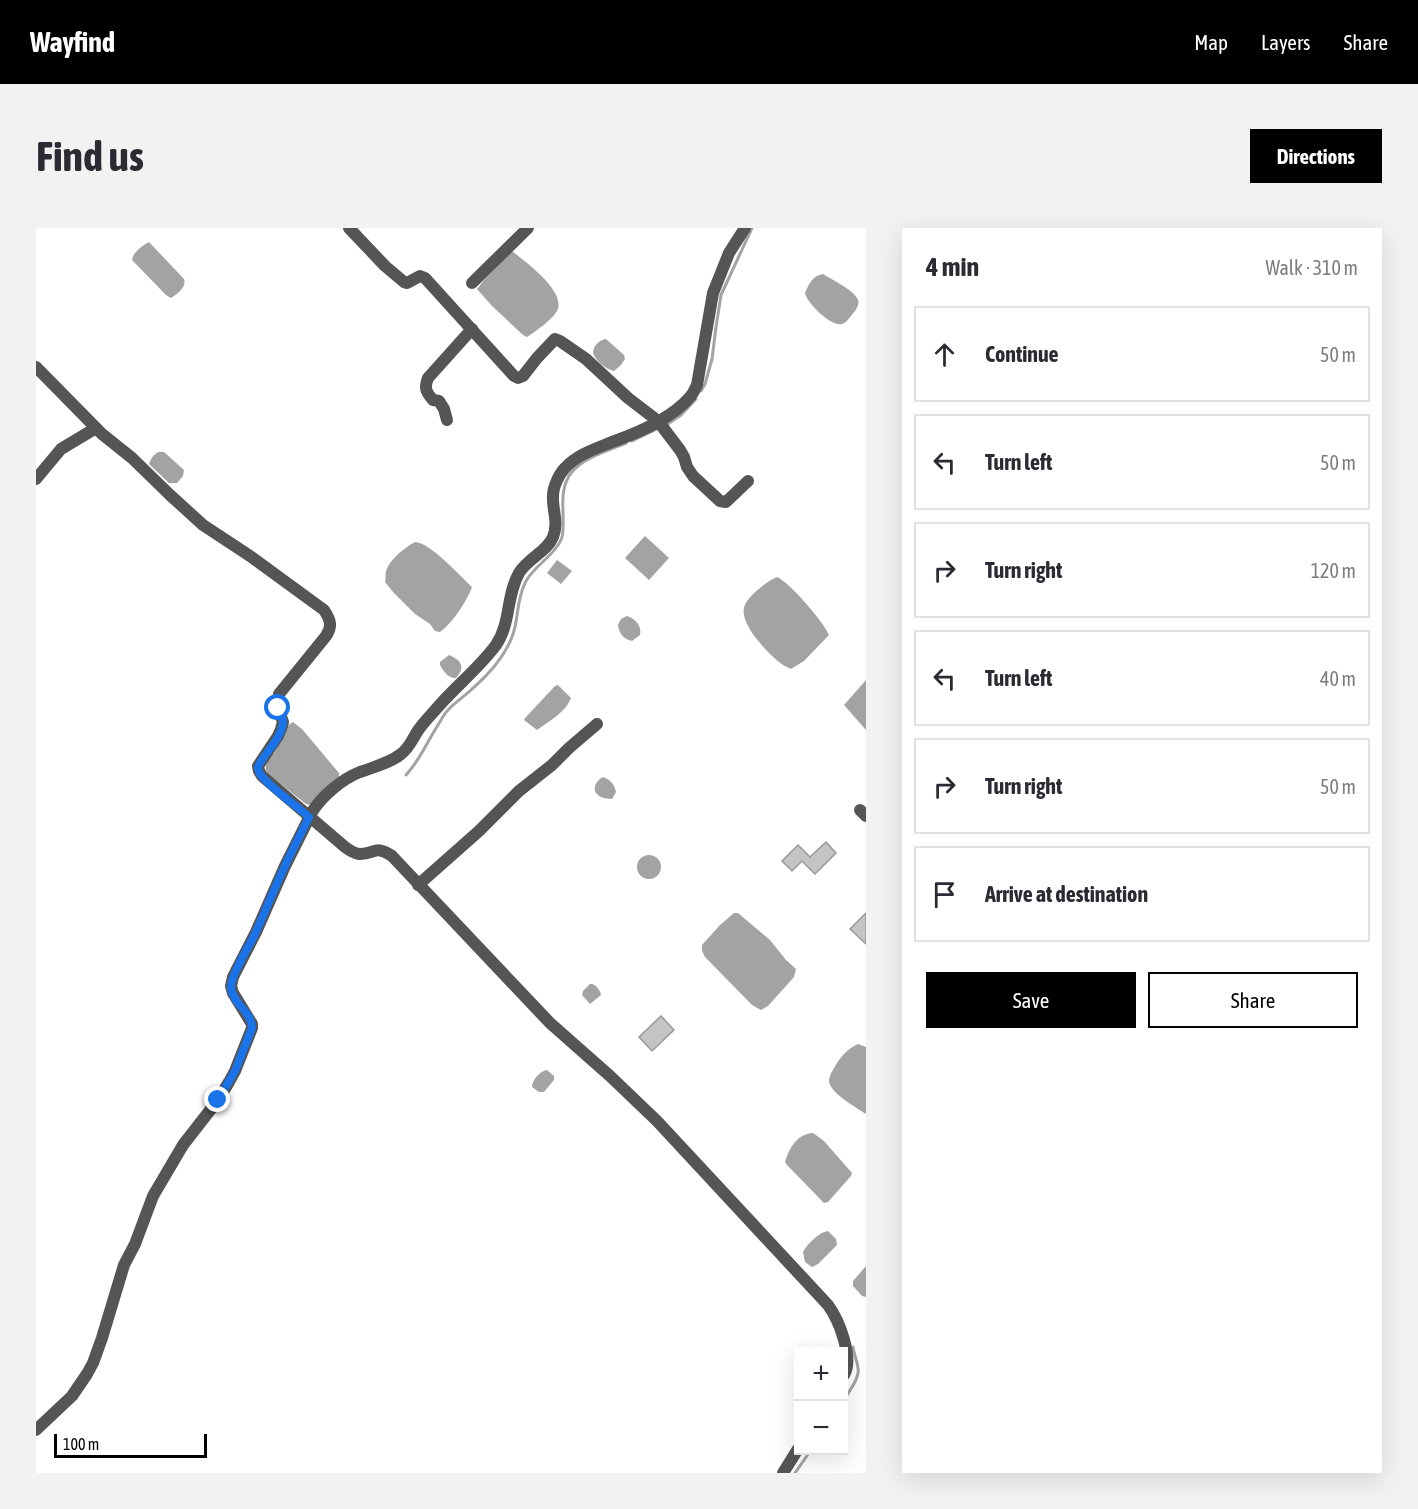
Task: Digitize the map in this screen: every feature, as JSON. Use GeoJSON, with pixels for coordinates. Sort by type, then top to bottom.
{"type":"FeatureCollection","features":[{"type":"Feature","properties":{"kind":"street"},"geometry":{"type":"LineString","coordinates":[[349,228],[385,266],[404,282],[407,283],[420,276],[425,278],[514,376],[518,378],[523,376],[555,339],[560,340],[586,359],[628,398],[658,421],[680,450],[693,476],[720,501],[728,501],[748,481]]}},
{"type":"Feature","properties":{"kind":"street"},"geometry":{"type":"LineString","coordinates":[[472,283],[528,228]]}},
{"type":"Feature","properties":{"kind":"street"},"geometry":{"type":"LineString","coordinates":[[36,1430],[72,1396],[87,1374],[110,1315],[124,1265],[135,1244],[153,1196],[183,1145],[218,1100],[235,1071],[252,1024],[233,993],[231,986],[233,977],[309,817],[317,804],[337,786],[356,774],[391,761],[410,747],[418,731],[438,706],[482,662],[495,645],[503,633],[510,596],[520,572],[529,560],[545,548],[552,539],[556,519],[553,496],[557,480],[563,469],[575,458],[588,451],[635,434],[658,421],[690,397],[697,386],[713,293],[729,253],[745,228]]}},
{"type":"Feature","properties":{"kind":"street"},"geometry":{"type":"LineString","coordinates":[[447,420],[439,401],[433,400],[425,386],[428,378],[472,329]]}},
{"type":"Feature","properties":{"kind":"street"},"geometry":{"type":"LineString","coordinates":[[36,367],[96,428],[132,458],[203,525],[324,610],[330,621],[329,633],[279,694],[278,708],[283,722],[278,736],[258,766],[262,776],[352,852],[359,854],[373,850],[386,851],[392,856],[550,1023],[657,1121],[828,1305],[839,1323],[845,1347]]}},
{"type":"Feature","properties":{"kind":"street"},"geometry":{"type":"LineString","coordinates":[[36,479],[62,449],[96,428]]}},
{"type":"Feature","properties":{"kind":"street"},"geometry":{"type":"LineString","coordinates":[[418,885],[479,831],[519,791],[597,724]]}},
{"type":"Feature","properties":{"kind":"street"},"geometry":{"type":"LineString","coordinates":[[783,1473],[794,1455]]}},
{"type":"Feature","properties":{"kind":"shaded area"},"geometry":{"type":"Polygon","coordinates":[[[149,242],[184,279],[183,287],[171,298],[132,260],[136,252],[149,242]]]}},
{"type":"Feature","properties":{"kind":"shaded area"},"geometry":{"type":"Polygon","coordinates":[[[511,252],[544,278],[559,303],[557,311],[551,318],[527,337],[492,306],[477,289],[511,252]]]}},
{"type":"Feature","properties":{"kind":"shaded area"},"geometry":{"type":"Polygon","coordinates":[[[823,274],[847,288],[858,300],[855,311],[842,324],[832,322],[820,313],[805,293],[814,279],[823,274]]]}},
{"type":"Feature","properties":{"kind":"shaded area"},"geometry":{"type":"Polygon","coordinates":[[[606,339],[624,355],[625,359],[614,371],[601,364],[593,353],[597,344],[606,339]]]}},
{"type":"Feature","properties":{"kind":"shaded area"},"geometry":{"type":"Polygon","coordinates":[[[164,452],[184,470],[183,476],[177,483],[169,483],[149,464],[153,456],[164,452]]]}},
{"type":"Feature","properties":{"kind":"shaded area"},"geometry":{"type":"Polygon","coordinates":[[[645,536],[669,558],[649,580],[625,558],[645,536]]]}},
{"type":"Feature","properties":{"kind":"shaded area"},"geometry":{"type":"Polygon","coordinates":[[[415,542],[437,554],[472,587],[459,612],[440,632],[435,631],[430,624],[415,614],[385,582],[386,571],[394,558],[415,542]]]}},
{"type":"Feature","properties":{"kind":"shaded area"},"geometry":{"type":"Polygon","coordinates":[[[557,560],[572,571],[561,584],[547,573],[557,560]]]}},
{"type":"Feature","properties":{"kind":"shaded area"},"geometry":{"type":"Polygon","coordinates":[[[777,577],[806,603],[829,635],[804,661],[791,669],[780,663],[762,645],[750,630],[744,615],[744,608],[753,594],[777,577]]]}},
{"type":"Feature","properties":{"kind":"shaded area"},"geometry":{"type":"Polygon","coordinates":[[[627,616],[640,628],[640,635],[632,641],[620,633],[618,625],[621,619],[627,616]]]}},
{"type":"Feature","properties":{"kind":"shaded area"},"geometry":{"type":"Polygon","coordinates":[[[449,655],[461,664],[461,670],[456,678],[449,676],[440,665],[440,662],[449,655]]]}},
{"type":"Feature","properties":{"kind":"shaded area"},"geometry":{"type":"Polygon","coordinates":[[[866,680],[866,730],[844,705],[866,680]]]}},
{"type":"Feature","properties":{"kind":"shaded area"},"geometry":{"type":"Polygon","coordinates":[[[558,685],[571,698],[569,703],[537,730],[524,720],[558,685]]]}},
{"type":"Feature","properties":{"kind":"shaded area"},"geometry":{"type":"Polygon","coordinates":[[[293,722],[302,729],[339,773],[339,778],[311,805],[306,804],[266,770],[267,761],[293,722]]]}},
{"type":"Feature","properties":{"kind":"shaded area"},"geometry":{"type":"Polygon","coordinates":[[[603,777],[614,787],[616,792],[612,799],[601,797],[595,790],[596,784],[603,777]]]}},
{"type":"Feature","properties":{"kind":"shaded area"},"geometry":{"type":"Polygon","coordinates":[[[644,855],[654,855],[661,862],[661,872],[654,879],[644,879],[637,872],[637,862],[644,855]]]}},
{"type":"Feature","properties":{"kind":"shaded area"},"geometry":{"type":"Polygon","coordinates":[[[734,913],[738,913],[770,940],[796,969],[794,977],[768,1006],[761,1010],[752,1005],[705,957],[702,951],[702,945],[734,913]]]}},
{"type":"Feature","properties":{"kind":"shaded area"},"geometry":{"type":"Polygon","coordinates":[[[590,984],[597,987],[601,995],[590,1004],[582,995],[590,984]]]}},
{"type":"Feature","properties":{"kind":"shaded area"},"geometry":{"type":"Polygon","coordinates":[[[858,1044],[866,1047],[866,1114],[833,1090],[829,1080],[841,1057],[858,1044]]]}},
{"type":"Feature","properties":{"kind":"shaded area"},"geometry":{"type":"Polygon","coordinates":[[[547,1070],[554,1076],[554,1080],[544,1092],[539,1092],[532,1087],[533,1082],[539,1074],[547,1070]]]}},
{"type":"Feature","properties":{"kind":"shaded area"},"geometry":{"type":"Polygon","coordinates":[[[813,1133],[824,1141],[852,1173],[828,1202],[824,1203],[785,1162],[794,1143],[802,1136],[813,1133]]]}},
{"type":"Feature","properties":{"kind":"shaded area"},"geometry":{"type":"Polygon","coordinates":[[[828,1231],[836,1239],[837,1245],[812,1267],[805,1262],[803,1252],[814,1239],[828,1231]]]}},
{"type":"Feature","properties":{"kind":"shaded area"},"geometry":{"type":"Polygon","coordinates":[[[866,1266],[866,1297],[862,1296],[853,1286],[853,1281],[866,1266]]]}},
{"type":"Feature","properties":{"kind":"building"},"geometry":{"type":"Polygon","coordinates":[[[826,842],[836,853],[815,874],[802,861],[792,871],[782,861],[798,845],[810,857],[826,842]]]}},
{"type":"Feature","properties":{"kind":"building"},"geometry":{"type":"Polygon","coordinates":[[[866,913],[866,944],[850,929],[866,913]]]}},
{"type":"Feature","properties":{"kind":"building"},"geometry":{"type":"Polygon","coordinates":[[[661,1016],[674,1030],[652,1051],[639,1037],[661,1016]]]}},
{"type":"Feature","properties":{"kind":"waterway"},"geometry":{"type":"LineString","coordinates":[[701,391],[712,359],[721,295],[752,228]]}},
{"type":"Feature","properties":{"kind":"waterway"},"geometry":{"type":"LineString","coordinates":[[665,426],[681,415],[696,399]]}},
{"type":"Feature","properties":{"kind":"waterway"},"geometry":{"type":"LineString","coordinates":[[632,441],[659,428]]}},
{"type":"Feature","properties":{"kind":"waterway"},"geometry":{"type":"LineString","coordinates":[[406,775],[447,712],[484,677],[506,649],[513,634],[526,581],[554,551],[562,538],[563,492],[567,479],[576,467],[589,459],[626,443]]}},
{"type":"Feature","properties":{"kind":"waterway"},"geometry":{"type":"LineString","coordinates":[[848,1393],[858,1372],[853,1347]]}},
{"type":"Feature","properties":{"kind":"waterway"},"geometry":{"type":"LineString","coordinates":[[795,1473],[808,1455]]}},
{"type":"Feature","properties":{"kind":"route"},"geometry":{"type":"LineString","coordinates":[[218,1100],[235,1071],[252,1028],[249,1018],[233,993],[231,986],[233,977],[309,817],[270,784],[259,771],[258,766],[281,729],[282,715],[278,708]]}}]}
